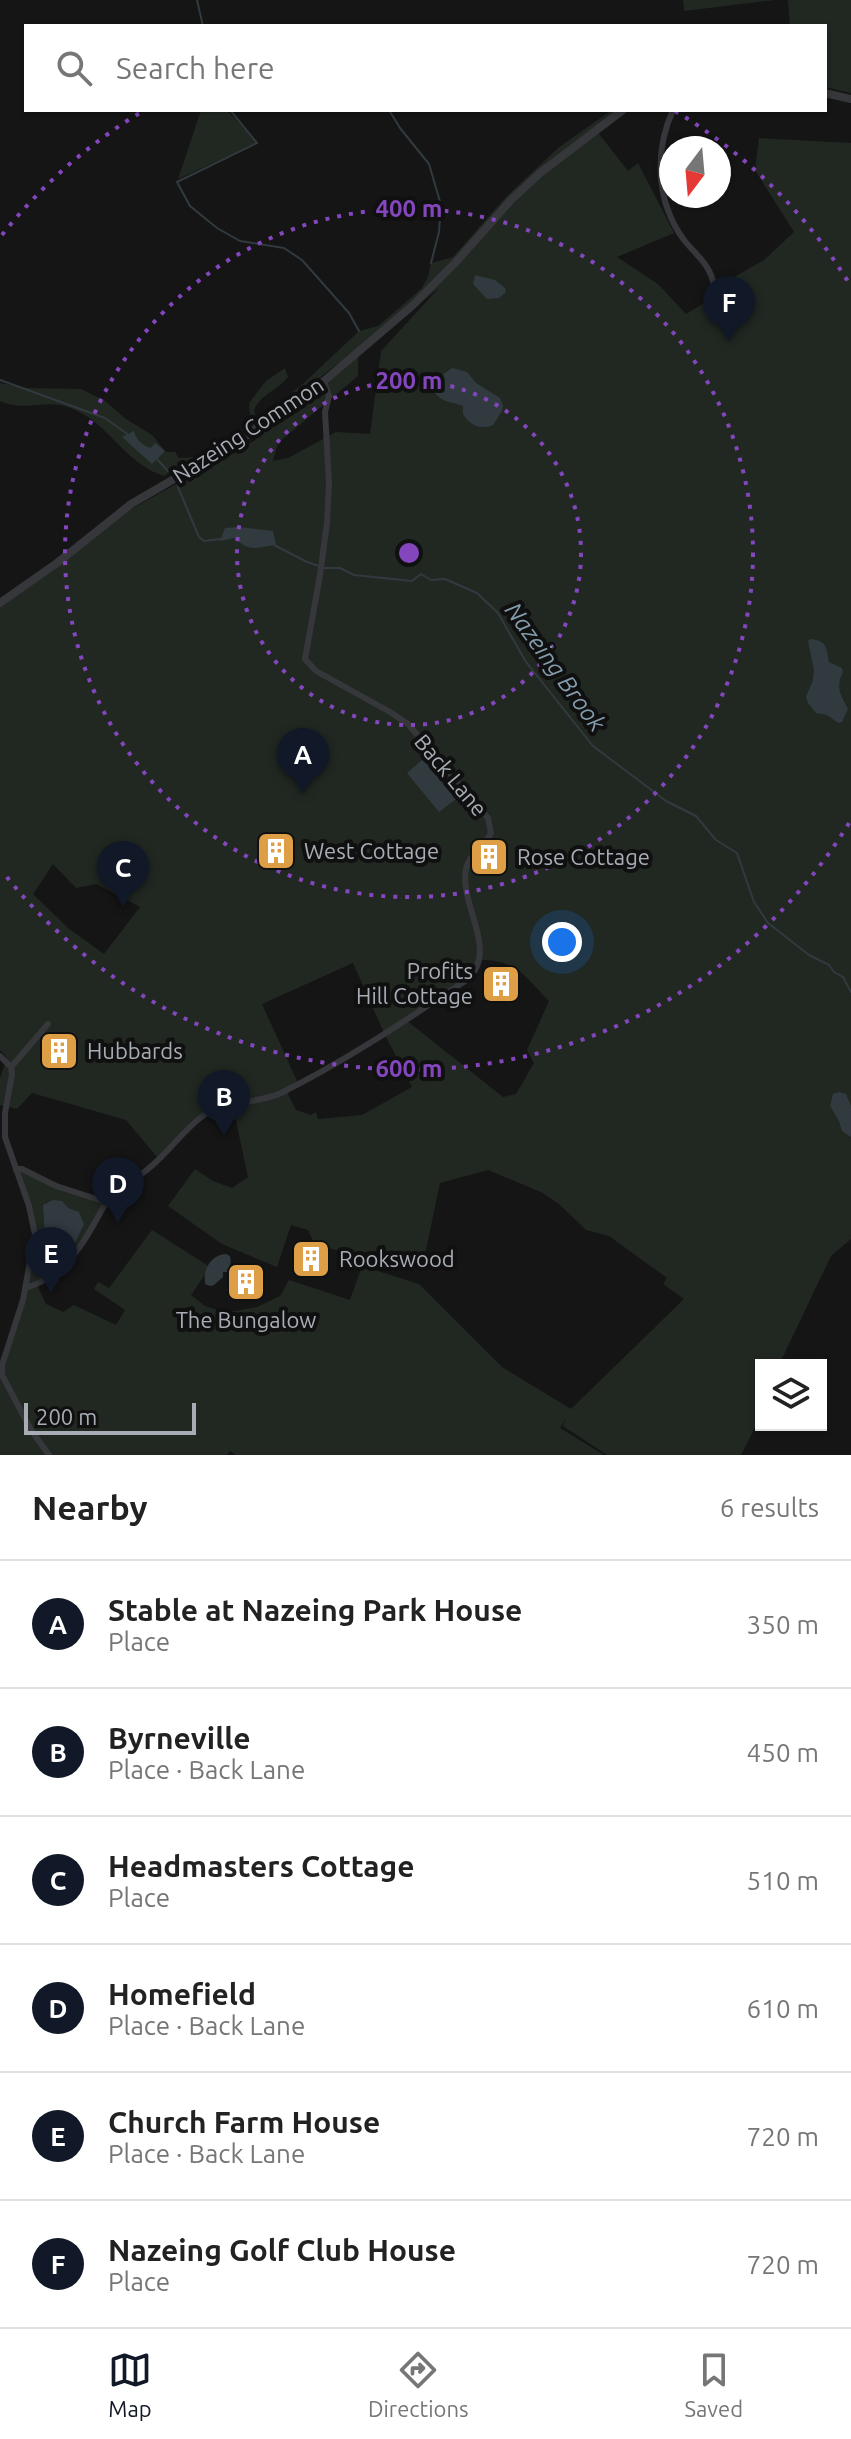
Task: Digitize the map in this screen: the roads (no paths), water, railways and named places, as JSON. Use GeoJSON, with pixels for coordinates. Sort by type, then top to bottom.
{"type":"FeatureCollection","features":[{"type":"Feature","properties":{"kind":"street"},"geometry":{"type":"LineString","coordinates":[[827,93],[851,99]]}},
{"type":"Feature","properties":{"kind":"street","name":"Nazeing Common"},"geometry":{"type":"LineString","coordinates":[[0,603],[57,563],[131,504],[236,443],[324,381],[412,306],[540,173],[620,112]]}},
{"type":"Feature","properties":{"kind":"street"},"geometry":{"type":"LineString","coordinates":[[672,112],[664,135],[660,166],[665,198],[679,232],[709,270],[714,286]]}},
{"type":"Feature","properties":{"kind":"street","name":"Back Lane"},"geometry":{"type":"LineString","coordinates":[[25,1288],[61,1270],[84,1240],[106,1202],[123,1185],[150,1168],[208,1112],[266,1099],[327,1068],[468,979],[480,962],[479,940],[466,878],[470,860],[491,833],[488,818],[408,724],[316,671],[305,659],[327,523],[329,483],[325,412],[329,396],[324,381]]}},
{"type":"Feature","properties":{"kind":"street"},"geometry":{"type":"LineString","coordinates":[[11,1067],[48,1024]]}},
{"type":"Feature","properties":{"kind":"street"},"geometry":{"type":"LineString","coordinates":[[0,1056],[11,1067],[12,1074],[5,1130],[35,1234],[19,1315],[1,1376],[31,1430],[49,1455]]}},
{"type":"Feature","properties":{"kind":"street"},"geometry":{"type":"LineString","coordinates":[[16,1170],[22,1169],[56,1186],[106,1202]]}},
{"type":"Feature","properties":{"kind":"waterway"},"geometry":{"type":"LineString","coordinates":[[197,0],[203,24]]}},
{"type":"Feature","properties":{"kind":"waterway"},"geometry":{"type":"LineString","coordinates":[[232,112],[257,143],[177,182],[190,206],[217,228],[240,241],[284,248],[302,260],[349,313],[359,331]]}},
{"type":"Feature","properties":{"kind":"waterway"},"geometry":{"type":"LineString","coordinates":[[390,112],[429,164],[441,205],[439,232],[431,263]]}},
{"type":"Feature","properties":{"kind":"waterway","name":"Nazeing Brook"},"geometry":{"type":"LineString","coordinates":[[0,380],[105,418],[130,436]]}},
{"type":"Feature","properties":{"kind":"waterway","name":"Nazeing Brook"},"geometry":{"type":"LineString","coordinates":[[156,458],[168,471]]}},
{"type":"Feature","properties":{"kind":"waterway","name":"Nazeing Brook"},"geometry":{"type":"LineString","coordinates":[[178,487],[199,537],[204,541],[221,539]]}},
{"type":"Feature","properties":{"kind":"waterway","name":"Nazeing Brook"},"geometry":{"type":"LineString","coordinates":[[274,545],[319,566]]}},
{"type":"Feature","properties":{"kind":"waterway","name":"Nazeing Brook"},"geometry":{"type":"LineString","coordinates":[[325,568],[340,568],[354,575],[412,581],[421,574],[431,580],[445,579],[477,593],[498,613],[526,662],[593,746],[666,801],[696,816],[716,840],[737,853],[754,902],[768,923],[809,955],[829,965],[843,977],[851,992]]}},
{"type":"Feature","properties":{"kind":"place","name":"Nazeing Golf Club House"},"geometry":{"type":"Point","coordinates":[729,342]}},
{"type":"Feature","properties":{"kind":"place","name":"Stable at Nazeing Park House"},"geometry":{"type":"Point","coordinates":[303,794]}},
{"type":"Feature","properties":{"kind":"place","name":"West Cottage"},"geometry":{"type":"Point","coordinates":[276,851]}},
{"type":"Feature","properties":{"kind":"place","name":"Rose Cottage"},"geometry":{"type":"Point","coordinates":[489,857]}},
{"type":"Feature","properties":{"kind":"place","name":"Headmasters Cottage"},"geometry":{"type":"Point","coordinates":[123,907]}},
{"type":"Feature","properties":{"kind":"place","name":"Profits Hill Cottage"},"geometry":{"type":"Point","coordinates":[501,984]}},
{"type":"Feature","properties":{"kind":"place","name":"Hubbards"},"geometry":{"type":"Point","coordinates":[59,1051]}},
{"type":"Feature","properties":{"kind":"place","name":"Byrneville"},"geometry":{"type":"Point","coordinates":[224,1136]}},
{"type":"Feature","properties":{"kind":"place","name":"Homefield"},"geometry":{"type":"Point","coordinates":[118,1223]}},
{"type":"Feature","properties":{"kind":"place","name":"Rookswood"},"geometry":{"type":"Point","coordinates":[311,1259]}},
{"type":"Feature","properties":{"kind":"place","name":"The Bungalow"},"geometry":{"type":"Point","coordinates":[246,1282]}},
{"type":"Feature","properties":{"kind":"place","name":"Church Farm House"},"geometry":{"type":"Point","coordinates":[51,1293]}}]}
